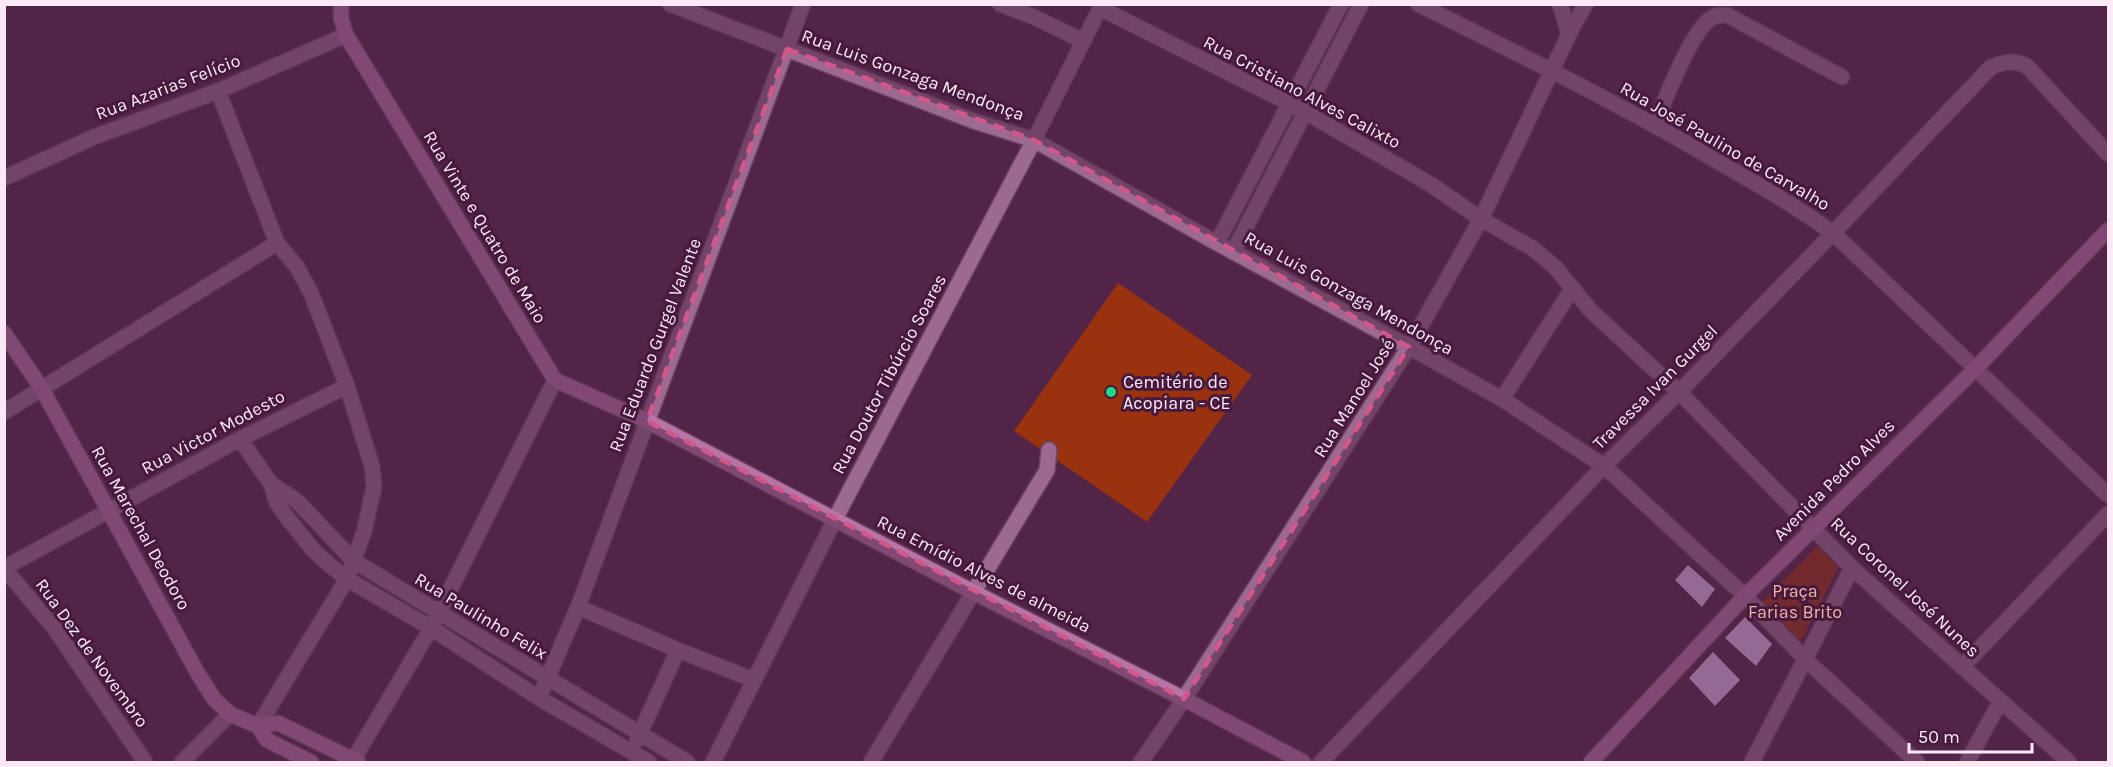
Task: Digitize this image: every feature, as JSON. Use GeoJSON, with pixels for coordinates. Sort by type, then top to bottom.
{"type":"FeatureCollection","features":[{"type":"Feature","properties":{"kind":"main road","name":"Rua Vinte e Quatro de Maio"},"geometry":{"type":"LineString","coordinates":[[341,4],[341,18],[346,35],[555,380]]}},
{"type":"Feature","properties":{"kind":"main road","name":"Avenida Pedro Alves"},"geometry":{"type":"LineString","coordinates":[[1591,762],[1744,596],[1975,369],[2109,230]]}},
{"type":"Feature","properties":{"kind":"main road","name":"Rua Marechal Deodoro"},"geometry":{"type":"LineString","coordinates":[[4,333],[42,389],[214,699],[230,714],[258,726]]}},
{"type":"Feature","properties":{"kind":"main road"},"geometry":{"type":"LineString","coordinates":[[555,380],[647,421]]}},
{"type":"Feature","properties":{"kind":"main road","name":"Rua Emídio Alves de almeida"},"geometry":{"type":"LineString","coordinates":[[647,421],[1303,762]]}},
{"type":"Feature","properties":{"kind":"main road"},"geometry":{"type":"LineString","coordinates":[[311,762],[267,740],[258,726],[278,723],[355,762]]}},
{"type":"Feature","properties":{"kind":"street","name":"Rua Luis Gonzaga Mendonça"},"geometry":{"type":"LineString","coordinates":[[670,4],[974,121],[1034,140],[1502,399],[1604,466],[1744,596],[1806,660],[1917,762]]}},
{"type":"Feature","properties":{"kind":"street","name":"Rua Eduardo Gurgel Valente"},"geometry":{"type":"LineString","coordinates":[[539,698],[578,607],[803,4]]}},
{"type":"Feature","properties":{"kind":"street"},"geometry":{"type":"LineString","coordinates":[[1000,4],[1034,17],[1083,41]]}},
{"type":"Feature","properties":{"kind":"street"},"geometry":{"type":"LineString","coordinates":[[1217,243],[1341,4]]}},
{"type":"Feature","properties":{"kind":"street"},"geometry":{"type":"LineString","coordinates":[[1233,252],[1361,4]]}},
{"type":"Feature","properties":{"kind":"street","name":"Rua José Paulino de Carvalho"},"geometry":{"type":"LineString","coordinates":[[1418,4],[1655,124],[1806,213],[1833,233],[2109,495]]}},
{"type":"Feature","properties":{"kind":"street"},"geometry":{"type":"LineString","coordinates":[[1560,4],[1569,34]]}},
{"type":"Feature","properties":{"kind":"street","name":"Rua Manoel José"},"geometry":{"type":"LineString","coordinates":[[1141,762],[1184,699],[1409,347],[1481,219],[1569,34],[1586,4]]}},
{"type":"Feature","properties":{"kind":"street","name":"Rua Doutor Tibúrcio Soares"},"geometry":{"type":"LineString","coordinates":[[713,762],[835,519],[1034,140],[1101,6]]}},
{"type":"Feature","properties":{"kind":"street","name":"Rua Cristiano Alves Calixto"},"geometry":{"type":"LineString","coordinates":[[1101,6],[1291,104],[1304,114],[1430,184],[1481,219]]}},
{"type":"Feature","properties":{"kind":"street"},"geometry":{"type":"LineString","coordinates":[[1655,124],[1695,36],[1716,15],[1727,15],[1842,77]]}},
{"type":"Feature","properties":{"kind":"street","name":"Rua Azarias Felício"},"geometry":{"type":"LineString","coordinates":[[4,178],[94,137],[218,91],[346,35]]}},
{"type":"Feature","properties":{"kind":"street","name":"Travessa Ivan Gurgel"},"geometry":{"type":"LineString","coordinates":[[1321,762],[1990,68],[2002,62],[2014,61],[2027,66],[2109,154]]}},
{"type":"Feature","properties":{"kind":"street"},"geometry":{"type":"LineString","coordinates":[[218,91],[278,243],[297,267],[311,293],[346,386],[372,466],[374,487],[364,532],[347,579],[258,726]]}},
{"type":"Feature","properties":{"kind":"street","name":"Rua Coronel José Nunes"},"geometry":{"type":"LineString","coordinates":[[1481,219],[1532,248],[1555,267],[1591,311],[1679,392],[1852,568],[2069,762]]}},
{"type":"Feature","properties":{"kind":"street"},"geometry":{"type":"LineString","coordinates":[[4,412],[278,243]]}},
{"type":"Feature","properties":{"kind":"street"},"geometry":{"type":"LineString","coordinates":[[1502,399],[1572,289]]}},
{"type":"Feature","properties":{"kind":"street"},"geometry":{"type":"LineString","coordinates":[[355,762],[431,628],[555,380]]}},
{"type":"Feature","properties":{"kind":"street","name":"Rua Victor Modesto"},"geometry":{"type":"LineString","coordinates":[[4,568],[240,439],[346,386]]}},
{"type":"Feature","properties":{"kind":"street","name":"Rua Paulinho Felix"},"geometry":{"type":"LineString","coordinates":[[240,439],[271,484],[276,501],[307,543],[347,579],[431,628],[539,698],[649,762]]}},
{"type":"Feature","properties":{"kind":"street"},"geometry":{"type":"LineString","coordinates":[[871,762],[1047,470],[1049,450]]}},
{"type":"Feature","properties":{"kind":"street","name":"Rua Paulinho Felix"},"geometry":{"type":"LineString","coordinates":[[271,484],[297,501],[354,561],[687,762]]}},
{"type":"Feature","properties":{"kind":"street"},"geometry":{"type":"LineString","coordinates":[[1962,667],[2109,514]]}},
{"type":"Feature","properties":{"kind":"street","name":"Rua Dez de Novembro"},"geometry":{"type":"LineString","coordinates":[[4,568],[55,629],[145,762]]}},
{"type":"Feature","properties":{"kind":"street"},"geometry":{"type":"LineString","coordinates":[[1752,762],[1852,568]]}},
{"type":"Feature","properties":{"kind":"street"},"geometry":{"type":"LineString","coordinates":[[578,607],[754,680]]}},
{"type":"Feature","properties":{"kind":"street"},"geometry":{"type":"LineString","coordinates":[[631,751],[641,734],[678,650]]}},
{"type":"Feature","properties":{"kind":"street"},"geometry":{"type":"LineString","coordinates":[[1967,762],[2000,702]]}},
{"type":"Feature","properties":{"kind":"street"},"geometry":{"type":"LineString","coordinates":[[182,762],[230,714]]}},
{"type":"Feature","properties":{"kind":"highlighted area"},"geometry":{"type":"Polygon","coordinates":[[[787,49],[1034,140],[1409,347],[1184,699],[647,421],[787,49]]]}},
{"type":"Feature","properties":{"kind":"green space"},"geometry":{"type":"Polygon","coordinates":[[[1118,283],[1252,375],[1147,522],[1014,431],[1118,283]]]}},
{"type":"Feature","properties":{"kind":"green space","name":"Praça Farias Brito"},"geometry":{"type":"Polygon","coordinates":[[[1818,545],[1838,568],[1800,643],[1761,603],[1818,545]]]}},
{"type":"Feature","properties":{"kind":"building"},"geometry":{"type":"Polygon","coordinates":[[[1688,565],[1715,589],[1702,607],[1675,580],[1688,565]]]}},
{"type":"Feature","properties":{"kind":"building"},"geometry":{"type":"Polygon","coordinates":[[[1745,617],[1772,644],[1756,666],[1725,638],[1745,617]]]}},
{"type":"Feature","properties":{"kind":"building"},"geometry":{"type":"Polygon","coordinates":[[[1713,652],[1740,680],[1715,706],[1689,678],[1713,652]]]}},
{"type":"Feature","properties":{"kind":"place","name":"Cemitério de Acopiara - CE"},"geometry":{"type":"Point","coordinates":[1111,392]}}]}
